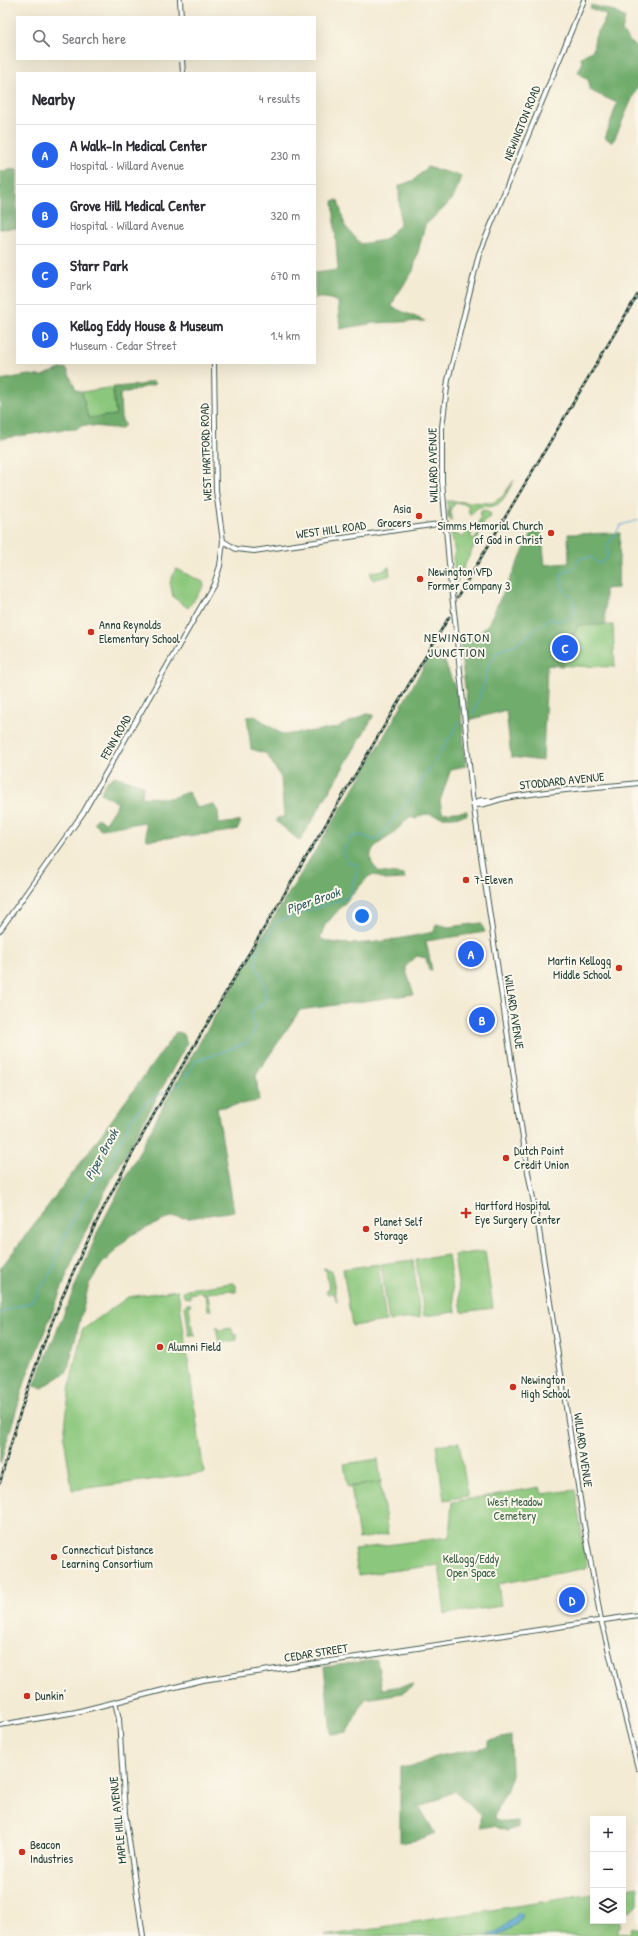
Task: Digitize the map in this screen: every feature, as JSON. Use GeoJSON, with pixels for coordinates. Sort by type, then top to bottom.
{"type":"FeatureCollection","features":[{"type":"Feature","properties":{"kind":"main road"},"geometry":{"type":"LineString","coordinates":[[180,0],[181,16]]}},
{"type":"Feature","properties":{"kind":"main road","name":"NEWINGTON ROAD"},"geometry":{"type":"LineString","coordinates":[[479,254],[584,0]]}},
{"type":"Feature","properties":{"kind":"main road"},"geometry":{"type":"LineString","coordinates":[[182,60],[183,72]]}},
{"type":"Feature","properties":{"kind":"main road","name":"WILLARD AVENUE"},"geometry":{"type":"LineString","coordinates":[[479,254],[446,391],[441,453],[445,523],[473,804],[528,1172],[539,1230],[584,1525],[601,1620],[638,1768]]}},
{"type":"Feature","properties":{"kind":"main road","name":"WEST HARTFORD ROAD"},"geometry":{"type":"LineString","coordinates":[[214,364],[216,491],[223,541]]}},
{"type":"Feature","properties":{"kind":"main road","name":"WEST HILL ROAD"},"geometry":{"type":"LineString","coordinates":[[223,541],[236,549],[254,551],[445,523]]}},
{"type":"Feature","properties":{"kind":"main road","name":"FENN ROAD"},"geometry":{"type":"LineString","coordinates":[[0,930],[83,813],[204,603],[216,578],[223,541]]}},
{"type":"Feature","properties":{"kind":"main road","name":"STODDARD AVENUE"},"geometry":{"type":"LineString","coordinates":[[473,804],[477,800],[489,801],[638,783]]}},
{"type":"Feature","properties":{"kind":"main road","name":"CEDAR STREET"},"geometry":{"type":"LineString","coordinates":[[0,1725],[76,1712],[203,1680],[638,1615]]}},
{"type":"Feature","properties":{"kind":"main road","name":"MAPLE HILL AVENUE"},"geometry":{"type":"LineString","coordinates":[[115,1702],[119,1719],[125,1813],[143,1936]]}},
{"type":"Feature","properties":{"kind":"green space"},"geometry":{"type":"Polygon","coordinates":[[[591,5],[611,10],[624,17],[622,31],[628,40],[638,48],[638,85],[612,142],[605,138],[617,103],[589,90],[589,81],[578,72],[582,64],[581,57],[593,50],[595,37],[606,17],[605,14],[590,8],[591,5]]]}},
{"type":"Feature","properties":{"kind":"green space"},"geometry":{"type":"Polygon","coordinates":[[[427,167],[461,176],[455,195],[447,205],[425,225],[413,271],[395,298],[392,307],[425,321],[374,323],[340,329],[338,302],[324,298],[316,299],[316,273],[338,270],[333,201],[338,200],[345,226],[361,244],[384,240],[400,225],[399,186],[414,180],[427,167]]]}},
{"type":"Feature","properties":{"kind":"green space"},"geometry":{"type":"Polygon","coordinates":[[[16,169],[16,228],[0,229],[0,171],[16,169]]]}},
{"type":"Feature","properties":{"kind":"green space"},"geometry":{"type":"Polygon","coordinates":[[[63,368],[67,369],[76,390],[82,392],[86,412],[89,418],[116,415],[113,392],[114,387],[140,385],[152,381],[156,384],[120,394],[121,418],[125,425],[121,429],[84,425],[76,429],[58,430],[0,439],[0,380],[28,375],[42,376],[63,368]]]}},
{"type":"Feature","properties":{"kind":"green space"},"geometry":{"type":"Polygon","coordinates":[[[114,387],[113,392],[116,415],[88,418],[82,392],[114,387]]]}},
{"type":"Feature","properties":{"kind":"green space"},"geometry":{"type":"Polygon","coordinates":[[[514,480],[501,502],[498,504],[490,507],[478,508],[471,515],[469,514],[468,504],[453,504],[454,506],[451,507],[452,520],[450,520],[449,507],[448,518],[447,501],[492,503],[502,497],[514,480]]]}},
{"type":"Feature","properties":{"kind":"green space"},"geometry":{"type":"Polygon","coordinates":[[[485,510],[491,514],[490,518],[487,518],[481,527],[478,525],[481,516],[479,514],[481,511],[485,510]]]}},
{"type":"Feature","properties":{"kind":"green space"},"geometry":{"type":"Polygon","coordinates":[[[454,529],[456,534],[463,538],[468,529],[474,529],[471,534],[471,538],[475,539],[479,533],[479,536],[456,583],[453,557],[455,553],[451,531],[454,529]]]}},
{"type":"Feature","properties":{"kind":"green space"},"geometry":{"type":"Polygon","coordinates":[[[541,529],[545,565],[569,563],[568,534],[620,533],[618,588],[605,589],[605,625],[578,625],[571,644],[562,652],[563,666],[547,665],[543,761],[511,757],[506,710],[469,720],[459,638],[477,634],[487,626],[532,533],[541,529]]]}},
{"type":"Feature","properties":{"kind":"green space"},"geometry":{"type":"Polygon","coordinates":[[[389,567],[390,575],[374,580],[371,578],[371,572],[386,570],[386,568],[389,567]]]}},
{"type":"Feature","properties":{"kind":"green space"},"geometry":{"type":"Polygon","coordinates":[[[176,569],[203,582],[204,586],[188,608],[173,597],[170,582],[176,569]]]}},
{"type":"Feature","properties":{"kind":"green space"},"geometry":{"type":"Polygon","coordinates":[[[550,625],[613,625],[615,667],[504,664],[550,625]]]}},
{"type":"Feature","properties":{"kind":"green space"},"geometry":{"type":"Polygon","coordinates":[[[432,652],[441,652],[460,701],[466,766],[451,769],[440,801],[442,811],[444,813],[467,811],[467,815],[447,817],[426,814],[416,819],[410,817],[389,837],[378,844],[372,850],[371,854],[372,863],[379,872],[404,875],[405,879],[384,880],[375,875],[369,876],[325,925],[320,938],[330,942],[344,944],[376,942],[434,932],[436,924],[449,927],[481,923],[485,932],[426,941],[432,970],[429,970],[426,958],[417,956],[406,966],[406,971],[414,994],[300,1010],[256,1075],[259,1101],[217,1108],[234,1211],[190,1218],[171,1217],[131,1235],[102,1264],[89,1284],[67,1372],[42,1388],[34,1386],[99,1229],[169,1095],[253,951],[362,775],[432,652]]]}},
{"type":"Feature","properties":{"kind":"green space"},"geometry":{"type":"Polygon","coordinates":[[[367,714],[374,715],[300,841],[277,822],[277,818],[284,817],[281,778],[267,754],[251,749],[247,717],[255,716],[283,735],[336,728],[367,714]]]}},
{"type":"Feature","properties":{"kind":"green space"},"geometry":{"type":"Polygon","coordinates":[[[115,776],[143,785],[142,797],[171,798],[188,792],[197,808],[213,804],[218,811],[219,824],[241,821],[238,829],[226,832],[147,840],[145,822],[101,829],[94,823],[97,818],[105,823],[118,803],[101,793],[105,783],[115,776]]]}},
{"type":"Feature","properties":{"kind":"green space"},"geometry":{"type":"Polygon","coordinates":[[[176,1032],[182,1033],[187,1043],[103,1195],[79,1245],[26,1378],[0,1464],[0,1269],[76,1169],[176,1032]]]}},
{"type":"Feature","properties":{"kind":"green space"},"geometry":{"type":"Polygon","coordinates":[[[485,1251],[493,1308],[462,1312],[454,1255],[485,1251]]]}},
{"type":"Feature","properties":{"kind":"green space"},"geometry":{"type":"Polygon","coordinates":[[[448,1255],[456,1312],[424,1316],[416,1260],[448,1255]]]}},
{"type":"Feature","properties":{"kind":"green space"},"geometry":{"type":"Polygon","coordinates":[[[413,1260],[420,1317],[389,1321],[381,1264],[413,1260]]]}},
{"type":"Feature","properties":{"kind":"green space"},"geometry":{"type":"Polygon","coordinates":[[[378,1264],[386,1321],[352,1326],[343,1269],[378,1264]]]}},
{"type":"Feature","properties":{"kind":"green space"},"geometry":{"type":"Polygon","coordinates":[[[325,1268],[332,1274],[337,1302],[334,1293],[327,1294],[326,1291],[329,1290],[326,1270],[323,1269],[325,1268]]]}},
{"type":"Feature","properties":{"kind":"green space"},"geometry":{"type":"Polygon","coordinates":[[[233,1283],[236,1285],[236,1292],[233,1292],[232,1290],[207,1293],[211,1310],[208,1310],[206,1295],[203,1295],[202,1292],[190,1294],[190,1298],[184,1297],[183,1292],[187,1289],[233,1283]]]}},
{"type":"Feature","properties":{"kind":"green space","name":"Alumni Field"},"geometry":{"type":"Polygon","coordinates":[[[178,1290],[204,1473],[72,1490],[64,1437],[70,1385],[82,1330],[128,1297],[178,1290]]]}},
{"type":"Feature","properties":{"kind":"green space"},"geometry":{"type":"Polygon","coordinates":[[[187,1304],[191,1304],[189,1306],[193,1334],[196,1336],[189,1335],[185,1306],[187,1304]]]}},
{"type":"Feature","properties":{"kind":"green space"},"geometry":{"type":"Polygon","coordinates":[[[216,1327],[218,1327],[219,1330],[232,1328],[233,1335],[237,1334],[237,1340],[219,1343],[216,1327]]]}},
{"type":"Feature","properties":{"kind":"green space"},"geometry":{"type":"Polygon","coordinates":[[[459,1442],[468,1496],[444,1500],[436,1445],[459,1442]]]}},
{"type":"Feature","properties":{"kind":"green space"},"geometry":{"type":"Polygon","coordinates":[[[378,1459],[381,1482],[348,1487],[344,1464],[378,1459]]]}},
{"type":"Feature","properties":{"kind":"green space"},"geometry":{"type":"Polygon","coordinates":[[[380,1482],[388,1534],[359,1539],[351,1487],[380,1482]]]}},
{"type":"Feature","properties":{"kind":"green space","name":"Kellogg/Eddy Open Space"},"geometry":{"type":"Polygon","coordinates":[[[540,1487],[542,1494],[575,1490],[587,1568],[498,1584],[501,1606],[445,1614],[439,1565],[358,1575],[354,1549],[449,1537],[452,1502],[540,1487]]]}},
{"type":"Feature","properties":{"kind":"green space"},"geometry":{"type":"Polygon","coordinates":[[[377,1660],[382,1689],[414,1684],[403,1693],[365,1699],[347,1732],[331,1734],[324,1667],[377,1660]]]}},
{"type":"Feature","properties":{"kind":"green space"},"geometry":{"type":"Polygon","coordinates":[[[511,1736],[512,1775],[506,1792],[494,1816],[495,1819],[507,1822],[518,1821],[518,1827],[507,1831],[494,1826],[480,1828],[480,1815],[455,1791],[420,1808],[435,1833],[418,1840],[400,1843],[400,1767],[412,1767],[438,1756],[488,1747],[488,1741],[511,1736]]]}},
{"type":"Feature","properties":{"kind":"green space"},"geometry":{"type":"Polygon","coordinates":[[[638,1886],[638,1904],[631,1911],[626,1912],[626,1888],[638,1886]]]}},
{"type":"Feature","properties":{"kind":"green space"},"geometry":{"type":"Polygon","coordinates":[[[590,1894],[590,1924],[620,1924],[621,1925],[617,1932],[629,1933],[632,1927],[638,1928],[638,1936],[325,1936],[590,1894]]]}},
{"type":"Feature","properties":{"kind":"water"},"geometry":{"type":"Polygon","coordinates":[[[520,1912],[523,1916],[511,1928],[498,1935],[487,1936],[500,1930],[520,1912]]]}},
{"type":"Feature","properties":{"kind":"waterway","name":"Piper Brook"},"geometry":{"type":"LineString","coordinates":[[472,717],[489,665],[498,651],[514,646],[550,618],[557,622],[566,619],[574,613],[573,599],[563,588],[561,574],[574,567],[581,558],[591,557],[599,564],[607,558],[608,545],[621,525],[638,520]]}},
{"type":"Feature","properties":{"kind":"waterway","name":"Piper Brook"},"geometry":{"type":"LineString","coordinates":[[0,1314],[6,1310],[31,1302],[35,1297],[54,1268],[58,1250],[81,1204],[105,1172],[131,1119],[150,1100],[180,1085],[196,1061],[247,1043],[256,1029],[252,1021],[251,1011],[266,1003],[264,982],[256,966],[258,950],[277,921],[349,897],[359,865],[348,863],[343,851],[351,837],[360,835],[376,841],[412,797],[460,721]]}},
{"type":"Feature","properties":{"kind":"railway"},"geometry":{"type":"LineString","coordinates":[[457,598],[638,294]]}},
{"type":"Feature","properties":{"kind":"railway"},"geometry":{"type":"LineString","coordinates":[[0,1483],[15,1429],[52,1322],[74,1270],[105,1204],[163,1098],[449,617]]}},
{"type":"Feature","properties":{"kind":"place","name":"Asia Grocers"},"geometry":{"type":"Point","coordinates":[419,516]}},
{"type":"Feature","properties":{"kind":"place","name":"Simms Memorial Church of God in Christ"},"geometry":{"type":"Point","coordinates":[551,533]}},
{"type":"Feature","properties":{"kind":"place","name":"Newington VFD Former Company 3"},"geometry":{"type":"Point","coordinates":[420,579]}},
{"type":"Feature","properties":{"kind":"place","name":"Anna Reynolds Elementary School"},"geometry":{"type":"Point","coordinates":[91,632]}},
{"type":"Feature","properties":{"kind":"place","name":"Starr Park"},"geometry":{"type":"Point","coordinates":[565,648]}},
{"type":"Feature","properties":{"kind":"place","name":"7-Eleven"},"geometry":{"type":"Point","coordinates":[466,880]}},
{"type":"Feature","properties":{"kind":"place","name":"A Walk-In Medical Center"},"geometry":{"type":"Point","coordinates":[471,954]}},
{"type":"Feature","properties":{"kind":"place","name":"Martin Kellogg Middle School"},"geometry":{"type":"Point","coordinates":[619,968]}},
{"type":"Feature","properties":{"kind":"place","name":"Grove Hill Medical Center"},"geometry":{"type":"Point","coordinates":[482,1020]}},
{"type":"Feature","properties":{"kind":"place","name":"Dutch Point Credit Union"},"geometry":{"type":"Point","coordinates":[506,1158]}},
{"type":"Feature","properties":{"kind":"place","name":"Hartford Hospital Eye Surgery Center"},"geometry":{"type":"Point","coordinates":[466,1213]}},
{"type":"Feature","properties":{"kind":"place","name":"Planet Self Storage"},"geometry":{"type":"Point","coordinates":[366,1229]}},
{"type":"Feature","properties":{"kind":"place","name":"Alumni Field"},"geometry":{"type":"Point","coordinates":[160,1347]}},
{"type":"Feature","properties":{"kind":"place","name":"Newington High School"},"geometry":{"type":"Point","coordinates":[513,1387]}},
{"type":"Feature","properties":{"kind":"place","name":"Connecticut Distance Learning Consortium"},"geometry":{"type":"Point","coordinates":[54,1557]}},
{"type":"Feature","properties":{"kind":"place","name":"Kellog Eddy House & Museum"},"geometry":{"type":"Point","coordinates":[572,1600]}},
{"type":"Feature","properties":{"kind":"place","name":"Dunkin'"},"geometry":{"type":"Point","coordinates":[27,1696]}},
{"type":"Feature","properties":{"kind":"place","name":"Beacon Industries"},"geometry":{"type":"Point","coordinates":[22,1852]}},
{"type":"Feature","properties":{"kind":"district","name":"NEWINGTON JUNCTION"},"geometry":{"type":"Point","coordinates":[457,644]}},
{"type":"Feature","properties":{"kind":"park label","name":"West Meadow Cemetery"},"geometry":{"type":"Point","coordinates":[515,1509]}}]}
